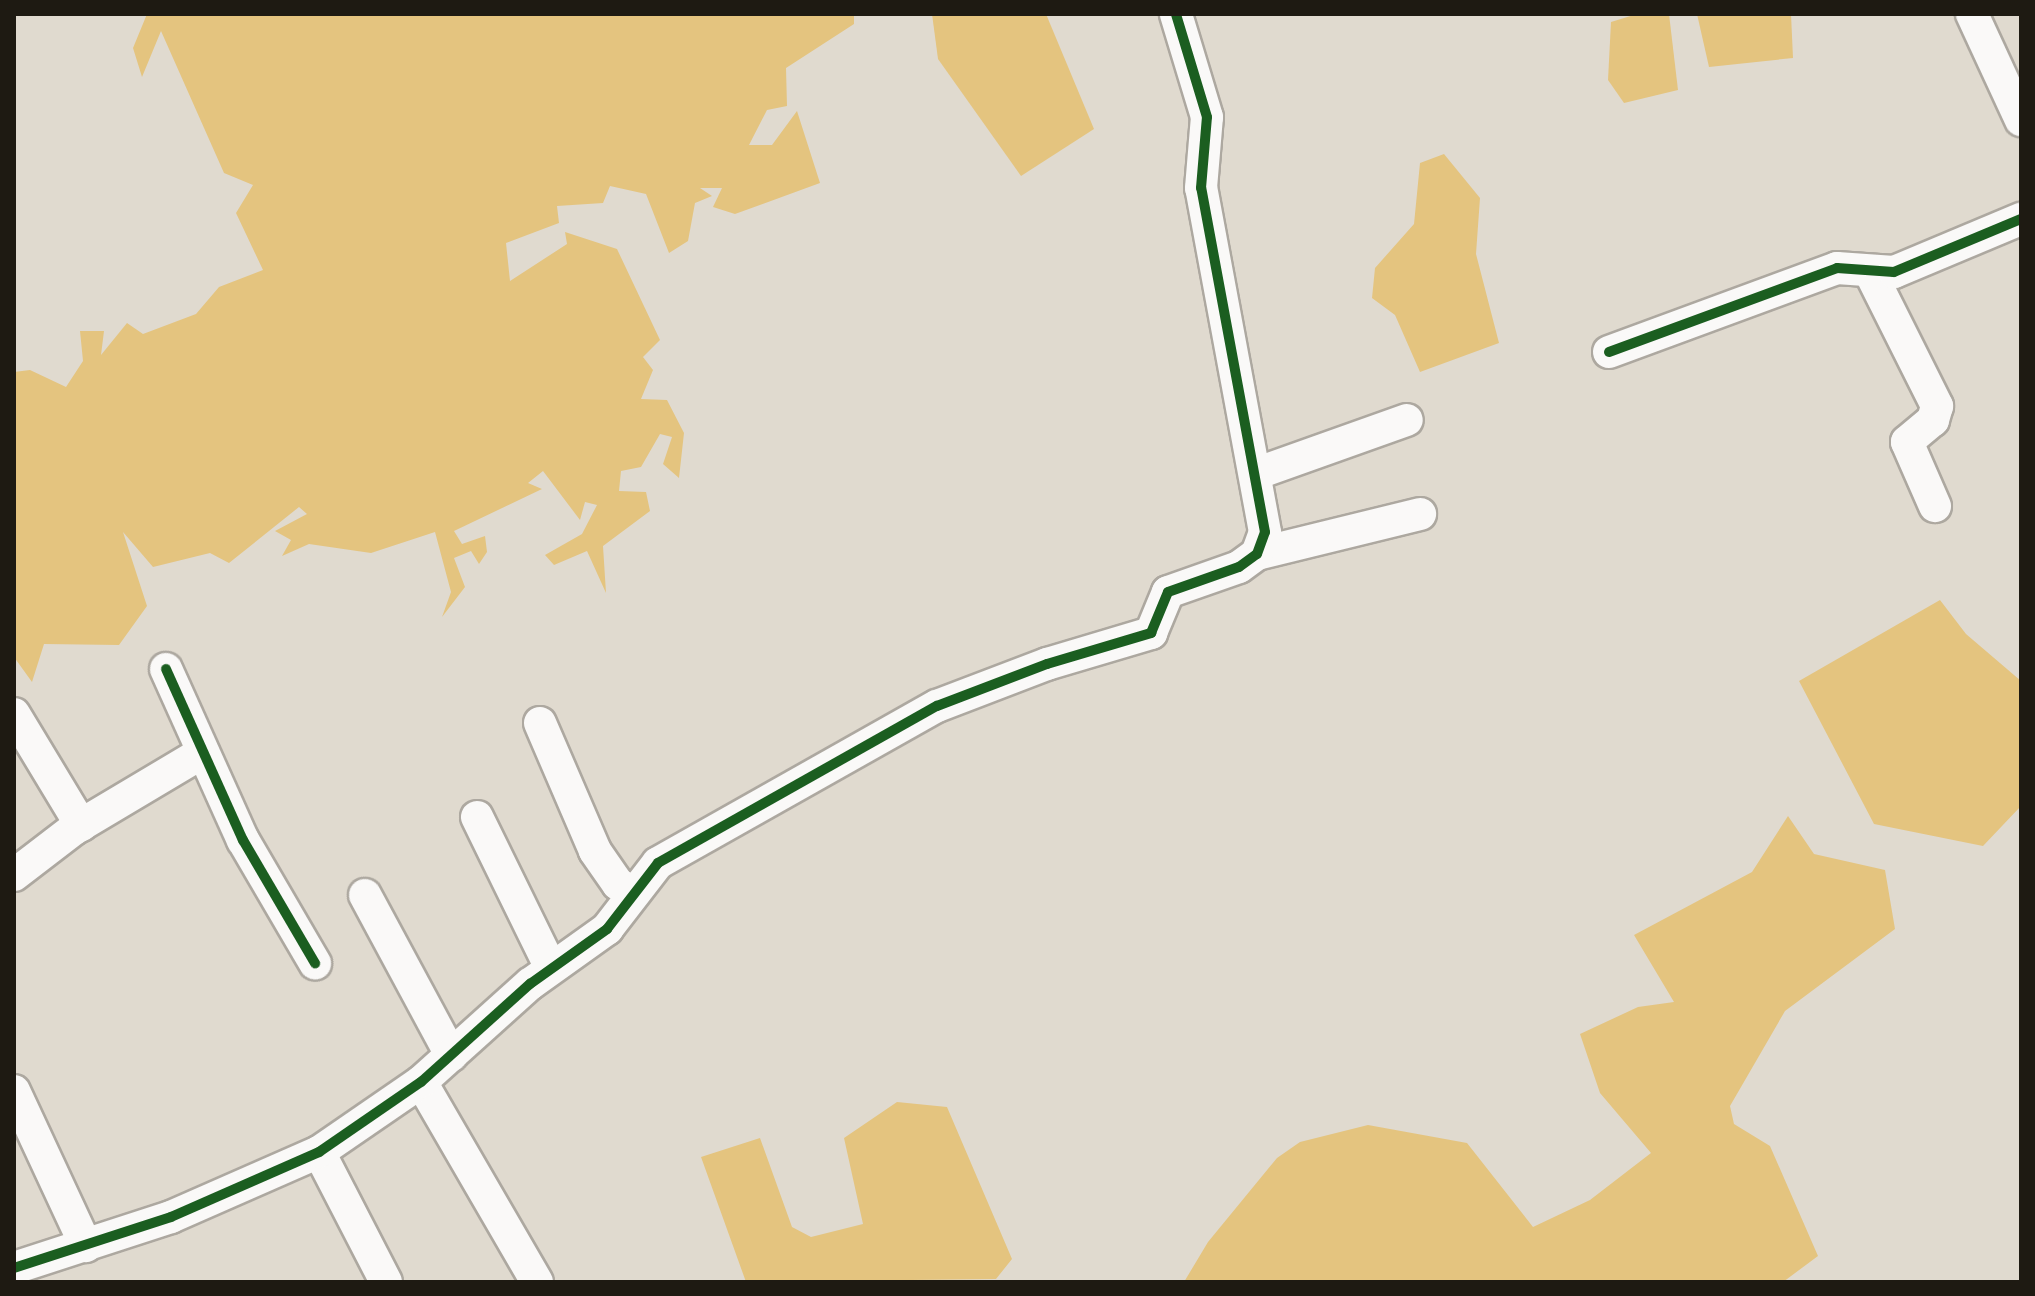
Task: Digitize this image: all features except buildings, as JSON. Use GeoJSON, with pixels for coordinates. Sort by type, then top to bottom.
{"type":"FeatureCollection","features":[{"type":"Feature","properties":{"kind":"street"},"geometry":{"type":"LineString","coordinates":[[1176,14],[1207,117],[1201,188],[1265,532],[1257,554]]}},
{"type":"Feature","properties":{"kind":"street"},"geometry":{"type":"LineString","coordinates":[[1972,14],[2021,120]]}},
{"type":"Feature","properties":{"kind":"street"},"geometry":{"type":"LineString","coordinates":[[1609,352],[1823,273],[1894,272],[2021,219]]}},
{"type":"Feature","properties":{"kind":"street"},"geometry":{"type":"LineString","coordinates":[[1870,272],[1937,406],[1933,420],[1907,442],[1935,506]]}},
{"type":"Feature","properties":{"kind":"street"},"geometry":{"type":"LineString","coordinates":[[1255,474],[1407,420]]}},
{"type":"Feature","properties":{"kind":"street"},"geometry":{"type":"LineString","coordinates":[[14,1268],[171,1217],[319,1152],[421,1082],[551,968],[607,929],[658,863],[937,706],[1047,664],[1151,633],[1168,592],[1239,567],[1257,554],[1420,514]]}},
{"type":"Feature","properties":{"kind":"street"},"geometry":{"type":"LineString","coordinates":[[166,669],[243,840],[315,963]]}},
{"type":"Feature","properties":{"kind":"street"},"geometry":{"type":"LineString","coordinates":[[14,714],[81,825]]}},
{"type":"Feature","properties":{"kind":"street"},"geometry":{"type":"LineString","coordinates":[[540,723],[595,851],[618,884],[634,893]]}},
{"type":"Feature","properties":{"kind":"street"},"geometry":{"type":"LineString","coordinates":[[14,875],[81,825],[203,752]]}},
{"type":"Feature","properties":{"kind":"street"},"geometry":{"type":"LineString","coordinates":[[477,817],[551,968]]}},
{"type":"Feature","properties":{"kind":"street"},"geometry":{"type":"LineString","coordinates":[[365,895],[451,1055]]}},
{"type":"Feature","properties":{"kind":"street"},"geometry":{"type":"LineString","coordinates":[[421,1082],[537,1282]]}},
{"type":"Feature","properties":{"kind":"street"},"geometry":{"type":"LineString","coordinates":[[14,1091],[86,1246]]}},
{"type":"Feature","properties":{"kind":"street"},"geometry":{"type":"LineString","coordinates":[[319,1152],[386,1282]]}},
{"type":"Feature","properties":{"kind":"shaded area"},"geometry":{"type":"Polygon","coordinates":[[[147,14],[854,14],[854,24],[786,68],[787,106],[767,110],[749,145],[772,145],[797,111],[820,183],[735,214],[713,207],[722,188],[700,188],[712,196],[695,203],[688,241],[669,253],[646,194],[610,186],[603,203],[557,206],[559,223],[506,243],[510,281],[567,244],[565,232],[617,249],[660,340],[643,357],[653,370],[641,399],[667,400],[684,433],[679,478],[663,464],[672,437],[660,434],[641,467],[621,471],[619,491],[646,492],[650,511],[603,546],[606,593],[587,551],[554,565],[545,555],[582,534],[597,505],[585,502],[580,520],[543,471],[528,483],[542,489],[454,531],[462,544],[485,536],[487,552],[479,564],[471,551],[454,558],[465,587],[442,617],[451,592],[435,532],[371,553],[309,544],[282,556],[291,540],[275,531],[307,514],[299,507],[229,563],[210,553],[153,567],[123,532],[147,606],[119,645],[44,644],[32,682],[14,657],[14,372],[30,370],[66,387],[83,361],[80,331],[104,331],[101,355],[127,323],[143,334],[196,314],[219,287],[263,270],[236,213],[253,185],[224,173],[161,31],[142,77],[133,48],[147,14]]]}},
{"type":"Feature","properties":{"kind":"shaded area"},"geometry":{"type":"Polygon","coordinates":[[[932,14],[1046,14],[1094,129],[1021,176],[938,59],[932,14]]]}},
{"type":"Feature","properties":{"kind":"shaded area"},"geometry":{"type":"Polygon","coordinates":[[[1637,14],[1669,14],[1678,90],[1624,103],[1608,80],[1611,22],[1637,14]]]}},
{"type":"Feature","properties":{"kind":"shaded area"},"geometry":{"type":"Polygon","coordinates":[[[1697,14],[1791,14],[1793,58],[1709,67],[1697,14]]]}},
{"type":"Feature","properties":{"kind":"shaded area"},"geometry":{"type":"Polygon","coordinates":[[[1444,154],[1480,198],[1476,254],[1499,343],[1420,372],[1395,315],[1372,298],[1375,268],[1414,224],[1420,163],[1444,154]]]}},
{"type":"Feature","properties":{"kind":"shaded area"},"geometry":{"type":"Polygon","coordinates":[[[1940,600],[1966,634],[2021,681],[2021,806],[1983,846],[1874,824],[1799,681],[1940,600]]]}},
{"type":"Feature","properties":{"kind":"shaded area"},"geometry":{"type":"Polygon","coordinates":[[[1788,816],[1814,854],[1885,870],[1895,929],[1785,1011],[1730,1106],[1734,1124],[1770,1146],[1818,1256],[1783,1282],[1184,1282],[1208,1242],[1277,1158],[1300,1142],[1368,1125],[1467,1143],[1533,1227],[1590,1200],[1651,1153],[1600,1093],[1580,1034],[1638,1007],[1674,1002],[1634,935],[1752,872],[1788,816]]]}},
{"type":"Feature","properties":{"kind":"shaded area"},"geometry":{"type":"Polygon","coordinates":[[[897,1102],[947,1107],[1012,1259],[996,1279],[746,1282],[701,1157],[760,1138],[792,1227],[811,1237],[863,1224],[844,1138],[897,1102]]]}},
{"type":"Feature","properties":{"kind":"cycle path"},"geometry":{"type":"LineString","coordinates":[[14,1268],[171,1217],[319,1152],[421,1082],[530,984],[607,929],[658,863],[937,706],[1047,664],[1151,633],[1168,592],[1239,567],[1257,554],[1265,532],[1201,188],[1207,117],[1176,14]]}},
{"type":"Feature","properties":{"kind":"cycle path"},"geometry":{"type":"LineString","coordinates":[[1609,352],[1837,268],[1894,272],[2021,219]]}},
{"type":"Feature","properties":{"kind":"cycle path"},"geometry":{"type":"LineString","coordinates":[[166,669],[243,840],[315,963]]}}]}
